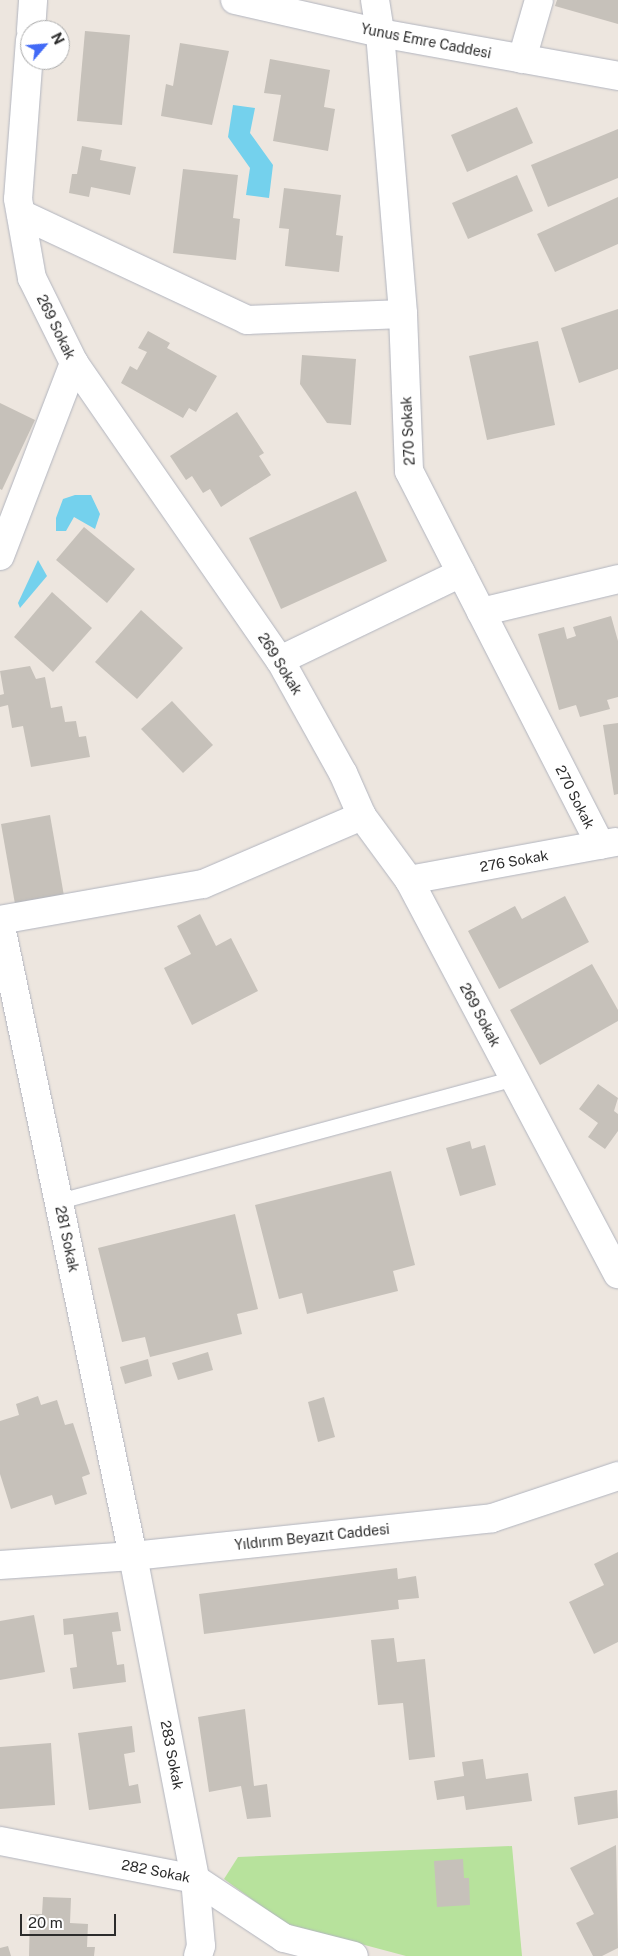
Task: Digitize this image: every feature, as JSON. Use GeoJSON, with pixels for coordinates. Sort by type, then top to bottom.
{"type":"FeatureCollection","features":[{"type":"Feature","properties":{"kind":"street"},"geometry":{"type":"LineString","coordinates":[[32,20],[33,0]]}},
{"type":"Feature","properties":{"kind":"street","name":"Yunus Emre Caddesi"},"geometry":{"type":"LineString","coordinates":[[234,0],[380,33],[618,76]]}},
{"type":"Feature","properties":{"kind":"street","name":"270 Sokak"},"geometry":{"type":"LineString","coordinates":[[375,0],[380,33],[403,314],[409,471],[481,612],[609,843]]}},
{"type":"Feature","properties":{"kind":"street"},"geometry":{"type":"LineString","coordinates":[[522,59],[539,0]]}},
{"type":"Feature","properties":{"kind":"street","name":"269 Sokak"},"geometry":{"type":"LineString","coordinates":[[28,70],[18,199],[32,278],[74,363],[280,660],[343,773],[362,816],[409,880],[618,1274]]}},
{"type":"Feature","properties":{"kind":"street"},"geometry":{"type":"LineString","coordinates":[[21,214],[246,320],[403,314]]}},
{"type":"Feature","properties":{"kind":"street"},"geometry":{"type":"LineString","coordinates":[[0,556],[74,363]]}},
{"type":"Feature","properties":{"kind":"street"},"geometry":{"type":"LineString","coordinates":[[280,660],[461,573]]}},
{"type":"Feature","properties":{"kind":"street"},"geometry":{"type":"LineString","coordinates":[[481,612],[618,579]]}},
{"type":"Feature","properties":{"kind":"street"},"geometry":{"type":"LineString","coordinates":[[0,921],[203,884],[362,816]]}},
{"type":"Feature","properties":{"kind":"street","name":"276 Sokak"},"geometry":{"type":"LineString","coordinates":[[409,880],[609,843]]}},
{"type":"Feature","properties":{"kind":"street","name":"281 Sokak"},"geometry":{"type":"LineString","coordinates":[[0,921],[133,1556]]}},
{"type":"Feature","properties":{"kind":"street","name":"Yıldırım Beyazıt Caddesi"},"geometry":{"type":"LineString","coordinates":[[0,1565],[133,1556],[492,1518],[618,1476]]}},
{"type":"Feature","properties":{"kind":"street","name":"283 Sokak"},"geometry":{"type":"LineString","coordinates":[[133,1556],[195,1878],[201,1946],[198,1956]]}},
{"type":"Feature","properties":{"kind":"street","name":"282 Sokak"},"geometry":{"type":"LineString","coordinates":[[0,1841],[195,1878],[284,1938],[354,1956]]}},
{"type":"Feature","properties":{"kind":"lane"},"geometry":{"type":"LineString","coordinates":[[59,1201],[514,1078]]}},
{"type":"Feature","properties":{"kind":"green space"},"geometry":{"type":"Polygon","coordinates":[[[512,1846],[522,1956],[406,1956],[286,1924],[224,1879],[238,1857],[512,1846]]]}},
{"type":"Feature","properties":{"kind":"water"},"geometry":{"type":"Polygon","coordinates":[[[233,105],[255,108],[250,133],[273,165],[269,198],[246,195],[250,168],[228,137],[233,105]]]}},
{"type":"Feature","properties":{"kind":"water"},"geometry":{"type":"Polygon","coordinates":[[[75,495],[91,495],[100,514],[95,529],[74,517],[66,531],[56,531],[56,518],[63,499],[75,495]]]}},
{"type":"Feature","properties":{"kind":"water"},"geometry":{"type":"Polygon","coordinates":[[[38,560],[47,576],[20,608],[18,603],[38,560]]]}},
{"type":"Feature","properties":{"kind":"building"},"geometry":{"type":"Polygon","coordinates":[[[557,0],[618,0],[618,24],[555,6],[557,0]]]}},
{"type":"Feature","properties":{"kind":"building"},"geometry":{"type":"Polygon","coordinates":[[[85,31],[130,35],[122,125],[77,121],[85,31]]]}},
{"type":"Feature","properties":{"kind":"building"},"geometry":{"type":"Polygon","coordinates":[[[180,43],[229,51],[212,125],[161,116],[166,84],[173,86],[180,43]]]}},
{"type":"Feature","properties":{"kind":"building"},"geometry":{"type":"Polygon","coordinates":[[[270,59],[330,70],[324,107],[335,109],[328,151],[273,141],[281,95],[264,93],[270,59]]]}},
{"type":"Feature","properties":{"kind":"building"},"geometry":{"type":"Polygon","coordinates":[[[517,107],[533,143],[467,172],[451,135],[517,107]]]}},
{"type":"Feature","properties":{"kind":"building"},"geometry":{"type":"Polygon","coordinates":[[[618,129],[618,178],[548,207],[531,165],[618,129]]]}},
{"type":"Feature","properties":{"kind":"building"},"geometry":{"type":"Polygon","coordinates":[[[82,146],[102,150],[100,160],[136,167],[130,195],[91,187],[89,197],[69,193],[72,174],[77,174],[82,146]]]}},
{"type":"Feature","properties":{"kind":"building"},"geometry":{"type":"Polygon","coordinates":[[[183,169],[238,175],[233,218],[240,219],[236,260],[173,253],[183,169]]]}},
{"type":"Feature","properties":{"kind":"building"},"geometry":{"type":"Polygon","coordinates":[[[517,175],[533,211],[468,239],[452,203],[517,175]]]}},
{"type":"Feature","properties":{"kind":"building"},"geometry":{"type":"Polygon","coordinates":[[[284,188],[341,195],[336,235],[343,236],[339,272],[285,266],[289,229],[279,228],[284,188]]]}},
{"type":"Feature","properties":{"kind":"building"},"geometry":{"type":"Polygon","coordinates":[[[618,197],[618,244],[555,272],[537,234],[618,197]]]}},
{"type":"Feature","properties":{"kind":"building"},"geometry":{"type":"Polygon","coordinates":[[[618,309],[618,369],[579,383],[561,328],[618,309]]]}},
{"type":"Feature","properties":{"kind":"building"},"geometry":{"type":"Polygon","coordinates":[[[148,331],[170,343],[167,348],[217,376],[196,412],[189,408],[183,418],[121,383],[130,366],[137,370],[147,352],[138,348],[148,331]]]}},
{"type":"Feature","properties":{"kind":"building"},"geometry":{"type":"Polygon","coordinates":[[[538,341],[555,425],[487,440],[469,356],[538,341]]]}},
{"type":"Feature","properties":{"kind":"building"},"geometry":{"type":"Polygon","coordinates":[[[302,355],[356,359],[351,425],[327,423],[300,384],[302,355]]]}},
{"type":"Feature","properties":{"kind":"building"},"geometry":{"type":"Polygon","coordinates":[[[0,403],[35,420],[2,490],[0,489],[0,403]]]}},
{"type":"Feature","properties":{"kind":"building"},"geometry":{"type":"Polygon","coordinates":[[[237,412],[264,453],[259,456],[271,475],[221,507],[210,489],[203,493],[192,476],[186,480],[170,456],[237,412]]]}},
{"type":"Feature","properties":{"kind":"building"},"geometry":{"type":"Polygon","coordinates":[[[356,491],[387,561],[281,609],[249,538],[356,491]]]}},
{"type":"Feature","properties":{"kind":"building"},"geometry":{"type":"Polygon","coordinates":[[[84,527],[135,569],[107,603],[56,560],[84,527]]]}},
{"type":"Feature","properties":{"kind":"building"},"geometry":{"type":"Polygon","coordinates":[[[52,592],[92,628],[53,672],[14,637],[52,592]]]}},
{"type":"Feature","properties":{"kind":"building"},"geometry":{"type":"Polygon","coordinates":[[[141,610],[183,648],[137,699],[95,662],[141,610]]]}},
{"type":"Feature","properties":{"kind":"building"},"geometry":{"type":"Polygon","coordinates":[[[611,616],[618,641],[618,697],[607,700],[610,709],[580,717],[576,705],[559,710],[538,634],[564,627],[567,639],[576,636],[573,627],[611,616]]]}},
{"type":"Feature","properties":{"kind":"building"},"geometry":{"type":"Polygon","coordinates":[[[30,666],[36,679],[45,677],[51,708],[62,706],[65,722],[76,721],[79,737],[86,736],[90,757],[31,767],[23,726],[12,728],[8,705],[0,707],[0,695],[4,694],[0,671],[30,666]]]}},
{"type":"Feature","properties":{"kind":"building"},"geometry":{"type":"Polygon","coordinates":[[[172,701],[213,745],[183,773],[141,729],[172,701]]]}},
{"type":"Feature","properties":{"kind":"building"},"geometry":{"type":"Polygon","coordinates":[[[618,723],[618,794],[614,795],[603,725],[618,723]]]}},
{"type":"Feature","properties":{"kind":"building"},"geometry":{"type":"Polygon","coordinates":[[[50,815],[64,896],[15,904],[1,824],[50,815]]]}},
{"type":"Feature","properties":{"kind":"building"},"geometry":{"type":"Polygon","coordinates":[[[565,896],[589,942],[499,989],[468,931],[515,906],[522,919],[565,896]]]}},
{"type":"Feature","properties":{"kind":"building"},"geometry":{"type":"Polygon","coordinates":[[[200,914],[216,946],[231,938],[258,991],[192,1025],[164,968],[191,954],[177,926],[200,914]]]}},
{"type":"Feature","properties":{"kind":"building"},"geometry":{"type":"Polygon","coordinates":[[[592,964],[618,1010],[618,1021],[540,1065],[510,1010],[592,964]]]}},
{"type":"Feature","properties":{"kind":"building"},"geometry":{"type":"Polygon","coordinates":[[[598,1084],[618,1098],[614,1111],[618,1114],[618,1131],[605,1149],[588,1137],[598,1123],[579,1109],[598,1084]]]}},
{"type":"Feature","properties":{"kind":"building"},"geometry":{"type":"Polygon","coordinates":[[[470,1141],[472,1149],[485,1145],[496,1185],[460,1196],[446,1148],[470,1141]]]}},
{"type":"Feature","properties":{"kind":"building"},"geometry":{"type":"Polygon","coordinates":[[[391,1171],[415,1265],[393,1271],[398,1291],[307,1314],[302,1293],[279,1299],[255,1205],[391,1171]]]}},
{"type":"Feature","properties":{"kind":"building"},"geometry":{"type":"Polygon","coordinates":[[[235,1214],[258,1309],[237,1314],[242,1334],[150,1357],[145,1337],[122,1342],[98,1248],[235,1214]]]}},
{"type":"Feature","properties":{"kind":"building"},"geometry":{"type":"Polygon","coordinates":[[[208,1352],[213,1370],[178,1380],[172,1363],[208,1352]]]}},
{"type":"Feature","properties":{"kind":"building"},"geometry":{"type":"Polygon","coordinates":[[[148,1359],[152,1376],[125,1384],[120,1367],[148,1359]]]}},
{"type":"Feature","properties":{"kind":"building"},"geometry":{"type":"Polygon","coordinates":[[[38,1396],[41,1405],[57,1400],[65,1425],[73,1423],[90,1474],[82,1477],[87,1494],[55,1505],[52,1495],[11,1509],[0,1474],[0,1421],[19,1415],[16,1404],[38,1396]]]}},
{"type":"Feature","properties":{"kind":"building"},"geometry":{"type":"Polygon","coordinates":[[[324,1397],[335,1437],[318,1442],[308,1402],[324,1397]]]}},
{"type":"Feature","properties":{"kind":"building"},"geometry":{"type":"Polygon","coordinates":[[[618,1552],[618,1642],[594,1654],[569,1602],[604,1585],[594,1564],[618,1552]]]}},
{"type":"Feature","properties":{"kind":"building"},"geometry":{"type":"Polygon","coordinates":[[[397,1568],[398,1579],[416,1576],[419,1598],[398,1600],[399,1609],[204,1634],[199,1594],[397,1568]]]}},
{"type":"Feature","properties":{"kind":"building"},"geometry":{"type":"Polygon","coordinates":[[[118,1612],[121,1631],[112,1632],[117,1665],[124,1664],[126,1682],[73,1689],[70,1668],[77,1667],[73,1634],[64,1635],[63,1619],[118,1612]]]}},
{"type":"Feature","properties":{"kind":"building"},"geometry":{"type":"Polygon","coordinates":[[[34,1615],[45,1672],[0,1680],[0,1621],[34,1615]]]}},
{"type":"Feature","properties":{"kind":"building"},"geometry":{"type":"Polygon","coordinates":[[[394,1638],[397,1662],[425,1659],[435,1757],[409,1760],[403,1703],[378,1705],[371,1640],[394,1638]]]}},
{"type":"Feature","properties":{"kind":"building"},"geometry":{"type":"Polygon","coordinates":[[[245,1709],[254,1786],[267,1784],[271,1817],[247,1819],[241,1786],[209,1792],[198,1717],[245,1709]]]}},
{"type":"Feature","properties":{"kind":"building"},"geometry":{"type":"Polygon","coordinates":[[[132,1726],[135,1752],[124,1754],[129,1786],[138,1784],[141,1803],[89,1810],[78,1733],[132,1726]]]}},
{"type":"Feature","properties":{"kind":"building"},"geometry":{"type":"Polygon","coordinates":[[[51,1743],[55,1805],[0,1809],[0,1747],[51,1743]]]}},
{"type":"Feature","properties":{"kind":"building"},"geometry":{"type":"Polygon","coordinates":[[[483,1759],[486,1779],[528,1773],[532,1801],[466,1810],[464,1796],[437,1800],[434,1781],[464,1776],[462,1762],[483,1759]]]}},
{"type":"Feature","properties":{"kind":"building"},"geometry":{"type":"Polygon","coordinates":[[[617,1790],[618,1818],[578,1825],[574,1797],[617,1790]]]}},
{"type":"Feature","properties":{"kind":"building"},"geometry":{"type":"Polygon","coordinates":[[[616,1845],[618,1948],[602,1956],[593,1956],[576,1923],[594,1914],[570,1868],[616,1845]]]}},
{"type":"Feature","properties":{"kind":"building"},"geometry":{"type":"Polygon","coordinates":[[[463,1859],[464,1878],[469,1878],[470,1905],[437,1907],[434,1861],[463,1859]]]}},
{"type":"Feature","properties":{"kind":"building"},"geometry":{"type":"Polygon","coordinates":[[[43,1897],[71,1898],[70,1923],[88,1924],[87,1947],[95,1947],[94,1956],[29,1956],[30,1914],[42,1914],[43,1897]]]}},
{"type":"Feature","properties":{"kind":"building"},"geometry":{"type":"Polygon","coordinates":[[[8,1946],[11,1956],[0,1956],[0,1948],[8,1946]]]}}]}
